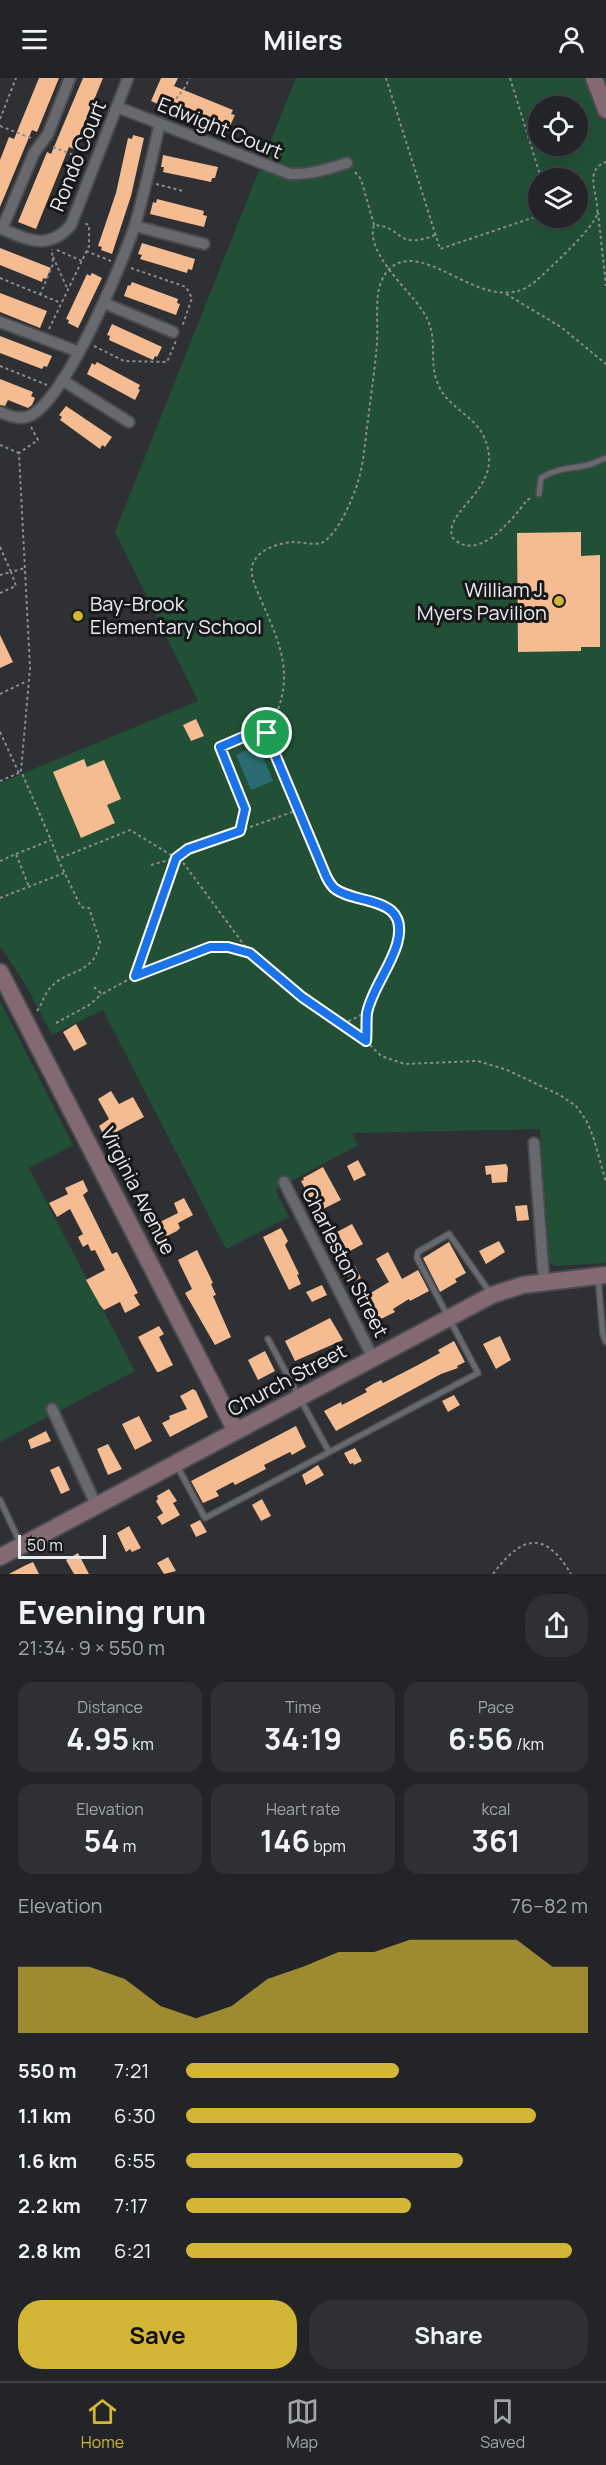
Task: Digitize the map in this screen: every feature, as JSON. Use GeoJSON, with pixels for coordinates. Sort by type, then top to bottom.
{"type":"FeatureCollection","features":[{"type":"Feature","properties":{"kind":"main road"},"geometry":{"type":"LineString","coordinates":[[594,78],[606,110]]}},
{"type":"Feature","properties":{"kind":"main road","name":"Virginia Avenue"},"geometry":{"type":"LineString","coordinates":[[0,972],[236,1431]]}},
{"type":"Feature","properties":{"kind":"main road","name":"Church Street"},"geometry":{"type":"LineString","coordinates":[[0,1557],[492,1295],[544,1281],[602,1275]]}},
{"type":"Feature","properties":{"kind":"street"},"geometry":{"type":"LineString","coordinates":[[1,229],[34,153],[48,134],[70,78]]}},
{"type":"Feature","properties":{"kind":"street","name":"Rondo Court"},"geometry":{"type":"LineString","coordinates":[[1,229],[22,238],[51,240],[64,233],[73,218],[129,78]]}},
{"type":"Feature","properties":{"kind":"street","name":"Edwight Court"},"geometry":{"type":"LineString","coordinates":[[117,107],[274,170],[290,174],[303,175],[346,163]]}},
{"type":"Feature","properties":{"kind":"street"},"geometry":{"type":"LineString","coordinates":[[0,412],[10,416],[28,416],[45,404],[79,352],[121,265],[135,226],[160,123]]}},
{"type":"Feature","properties":{"kind":"street"},"geometry":{"type":"LineString","coordinates":[[135,226],[204,244]]}},
{"type":"Feature","properties":{"kind":"street"},"geometry":{"type":"LineString","coordinates":[[104,303],[173,332]]}},
{"type":"Feature","properties":{"kind":"street"},"geometry":{"type":"LineString","coordinates":[[0,322],[79,352]]}},
{"type":"Feature","properties":{"kind":"street"},"geometry":{"type":"LineString","coordinates":[[59,384],[129,422]]}},
{"type":"Feature","properties":{"kind":"street"},"geometry":{"type":"LineString","coordinates":[[534,1143],[544,1281]]}},
{"type":"Feature","properties":{"kind":"street","name":"Charleston Street"},"geometry":{"type":"LineString","coordinates":[[284,1182],[373,1358]]}},
{"type":"Feature","properties":{"kind":"street"},"geometry":{"type":"LineString","coordinates":[[52,1409],[96,1505]]}},
{"type":"Feature","properties":{"kind":"lane"},"geometry":{"type":"LineString","coordinates":[[540,494],[541,478],[550,472],[564,467],[588,465],[606,458]]}},
{"type":"Feature","properties":{"kind":"lane"},"geometry":{"type":"LineString","coordinates":[[176,1463],[205,1518],[478,1373],[417,1258],[418,1252],[449,1234],[492,1295]]}},
{"type":"Feature","properties":{"kind":"lane"},"geometry":{"type":"LineString","coordinates":[[602,1275],[603,1335],[606,1342]]}},
{"type":"Feature","properties":{"kind":"lane"},"geometry":{"type":"LineString","coordinates":[[268,1339],[329,1452]]}},
{"type":"Feature","properties":{"kind":"lane"},"geometry":{"type":"LineString","coordinates":[[0,1500],[2,1509],[21,1545]]}},
{"type":"Feature","properties":{"kind":"path"},"geometry":{"type":"LineString","coordinates":[[0,119],[16,78]]}},
{"type":"Feature","properties":{"kind":"path"},"geometry":{"type":"LineString","coordinates":[[160,123],[189,78]]}},
{"type":"Feature","properties":{"kind":"path"},"geometry":{"type":"LineString","coordinates":[[386,78],[441,249],[528,219]]}},
{"type":"Feature","properties":{"kind":"path"},"geometry":{"type":"LineString","coordinates":[[510,78],[538,168]]}},
{"type":"Feature","properties":{"kind":"path"},"geometry":{"type":"LineString","coordinates":[[606,162],[596,169],[593,177],[606,286]]}},
{"type":"Feature","properties":{"kind":"path"},"geometry":{"type":"LineString","coordinates":[[346,163],[361,179],[374,225],[374,240],[379,254],[422,310],[432,327],[437,384],[445,396],[468,416],[483,434],[489,450],[489,468],[483,484],[457,517],[452,526],[452,537],[463,544],[475,545],[489,539],[499,534],[526,500],[540,494]]}},
{"type":"Feature","properties":{"kind":"path"},"geometry":{"type":"LineString","coordinates":[[147,182],[183,191]]}},
{"type":"Feature","properties":{"kind":"path"},"geometry":{"type":"LineString","coordinates":[[267,733],[276,717],[285,679],[283,660],[276,635],[256,587],[252,565],[263,552],[278,545],[293,542],[321,543],[330,536],[352,502],[360,473],[377,343],[378,292],[383,277],[389,268],[420,261],[472,285],[515,293],[536,281],[590,226],[596,217],[597,207]]}},
{"type":"Feature","properties":{"kind":"path"},"geometry":{"type":"LineString","coordinates":[[45,339],[89,246],[89,225],[73,218]]}},
{"type":"Feature","properties":{"kind":"path"},"geometry":{"type":"LineString","coordinates":[[374,225],[408,242],[419,242],[435,235]]}},
{"type":"Feature","properties":{"kind":"path"},"geometry":{"type":"LineString","coordinates":[[40,295],[53,264],[52,247],[82,261]]}},
{"type":"Feature","properties":{"kind":"path"},"geometry":{"type":"LineString","coordinates":[[86,251],[121,265]]}},
{"type":"Feature","properties":{"kind":"path"},"geometry":{"type":"LineString","coordinates":[[52,255],[68,290]]}},
{"type":"Feature","properties":{"kind":"path"},"geometry":{"type":"LineString","coordinates":[[0,278],[61,303]]}},
{"type":"Feature","properties":{"kind":"path"},"geometry":{"type":"LineString","coordinates":[[503,292],[561,327],[606,364]]}},
{"type":"Feature","properties":{"kind":"path"},"geometry":{"type":"LineString","coordinates":[[0,366],[59,384]]}},
{"type":"Feature","properties":{"kind":"path"},"geometry":{"type":"LineString","coordinates":[[20,453],[38,440],[32,428]]}},
{"type":"Feature","properties":{"kind":"path"},"geometry":{"type":"LineString","coordinates":[[0,445],[20,453]]}},
{"type":"Feature","properties":{"kind":"path"},"geometry":{"type":"LineString","coordinates":[[20,453],[28,681],[20,772]]}},
{"type":"Feature","properties":{"kind":"path"},"geometry":{"type":"LineString","coordinates":[[0,548],[16,586]]}},
{"type":"Feature","properties":{"kind":"path"},"geometry":{"type":"LineString","coordinates":[[0,575],[25,568]]}},
{"type":"Feature","properties":{"kind":"path"},"geometry":{"type":"LineString","coordinates":[[0,593],[26,583]]}},
{"type":"Feature","properties":{"kind":"path"},"geometry":{"type":"LineString","coordinates":[[0,694],[28,681]]}},
{"type":"Feature","properties":{"kind":"path"},"geometry":{"type":"LineString","coordinates":[[240,831],[245,809],[220,747],[264,728],[297,810],[326,876],[334,888],[380,903],[398,921],[399,932],[396,946],[367,1012],[366,1041]]}},
{"type":"Feature","properties":{"kind":"path"},"geometry":{"type":"LineString","coordinates":[[0,732],[51,840],[66,879],[69,878],[81,907],[88,908],[100,942],[89,964],[57,981],[46,992],[37,1011]]}},
{"type":"Feature","properties":{"kind":"path"},"geometry":{"type":"LineString","coordinates":[[0,782],[20,772]]}},
{"type":"Feature","properties":{"kind":"path"},"geometry":{"type":"LineString","coordinates":[[152,865],[177,858],[188,849],[297,810]]}},
{"type":"Feature","properties":{"kind":"path"},"geometry":{"type":"LineString","coordinates":[[58,859],[130,830],[177,858],[250,953],[302,997],[366,1041],[381,1056],[405,1064],[478,1061],[507,1070],[560,1095],[576,1106],[593,1136],[606,1182]]}},
{"type":"Feature","properties":{"kind":"path"},"geometry":{"type":"LineString","coordinates":[[0,861],[51,840]]}},
{"type":"Feature","properties":{"kind":"path"},"geometry":{"type":"LineString","coordinates":[[16,854],[29,887]]}},
{"type":"Feature","properties":{"kind":"path"},"geometry":{"type":"LineString","coordinates":[[135,976],[138,962],[177,858]]}},
{"type":"Feature","properties":{"kind":"path"},"geometry":{"type":"LineString","coordinates":[[0,898],[64,873]]}},
{"type":"Feature","properties":{"kind":"path"},"geometry":{"type":"LineString","coordinates":[[56,1023],[135,976],[210,947],[228,947],[250,953]]}},
{"type":"Feature","properties":{"kind":"path"},"geometry":{"type":"LineString","coordinates":[[138,962],[148,971]]}},
{"type":"Feature","properties":{"kind":"path"},"geometry":{"type":"LineString","coordinates":[[94,987],[102,994]]}},
{"type":"Feature","properties":{"kind":"path"},"geometry":{"type":"LineString","coordinates":[[342,1024],[367,1012]]}},
{"type":"Feature","properties":{"kind":"path"},"geometry":{"type":"LineString","coordinates":[[493,1574],[515,1550],[535,1541],[545,1543],[557,1552],[571,1574]]}},
{"type":"Feature","properties":{"kind":"green space"},"geometry":{"type":"Polygon","coordinates":[[[296,78],[606,78],[606,1263],[556,1266],[550,1263],[540,1129],[352,1133],[358,1145],[275,1190],[289,1217],[226,1249],[103,1010],[52,1035],[24,982],[0,946],[0,783],[198,701],[115,532],[296,78]]]}},
{"type":"Feature","properties":{"kind":"green space"},"geometry":{"type":"Polygon","coordinates":[[[0,1001],[73,1145],[29,1168],[135,1371],[0,1442],[0,1001]]]}},
{"type":"Feature","properties":{"kind":"water"},"geometry":{"type":"Polygon","coordinates":[[[258,745],[273,781],[251,790],[236,755],[258,745]]]}},
{"type":"Feature","properties":{"kind":"building"},"geometry":{"type":"Polygon","coordinates":[[[39,78],[59,78],[37,132],[32,130],[0,207],[0,160],[9,137],[14,139],[39,78]]]}},
{"type":"Feature","properties":{"kind":"building"},"geometry":{"type":"Polygon","coordinates":[[[83,78],[103,78],[74,149],[69,147],[36,229],[18,222],[47,152],[51,154],[83,78]]]}},
{"type":"Feature","properties":{"kind":"building"},"geometry":{"type":"Polygon","coordinates":[[[161,78],[178,78],[174,86],[233,110],[231,114],[235,115],[230,126],[169,100],[162,106],[151,101],[161,78]]]}},
{"type":"Feature","properties":{"kind":"building"},"geometry":{"type":"Polygon","coordinates":[[[133,135],[144,138],[131,196],[112,254],[101,250],[102,247],[98,246],[116,193],[128,138],[132,139],[133,135]]]}},
{"type":"Feature","properties":{"kind":"building"},"geometry":{"type":"Polygon","coordinates":[[[163,155],[218,167],[215,178],[212,178],[211,182],[163,172],[164,167],[161,167],[163,155]]]}},
{"type":"Feature","properties":{"kind":"building"},"geometry":{"type":"Polygon","coordinates":[[[157,199],[204,211],[203,215],[207,216],[204,227],[150,214],[153,202],[156,203],[157,199]]]}},
{"type":"Feature","properties":{"kind":"building"},"geometry":{"type":"Polygon","coordinates":[[[142,243],[195,259],[192,270],[188,269],[187,273],[140,259],[142,255],[138,254],[142,243]]]}},
{"type":"Feature","properties":{"kind":"building"},"geometry":{"type":"Polygon","coordinates":[[[0,248],[51,268],[46,279],[43,278],[42,282],[0,265],[0,248]]]}},
{"type":"Feature","properties":{"kind":"building"},"geometry":{"type":"Polygon","coordinates":[[[92,273],[102,278],[78,328],[68,323],[69,320],[66,319],[87,274],[90,276],[92,273]]]}},
{"type":"Feature","properties":{"kind":"building"},"geometry":{"type":"Polygon","coordinates":[[[132,282],[178,299],[177,303],[180,304],[176,315],[124,296],[128,285],[130,286],[132,282]]]}},
{"type":"Feature","properties":{"kind":"building"},"geometry":{"type":"Polygon","coordinates":[[[0,293],[47,311],[40,328],[0,312],[0,293]]]}},
{"type":"Feature","properties":{"kind":"building"},"geometry":{"type":"Polygon","coordinates":[[[112,324],[162,347],[157,357],[155,356],[153,360],[109,340],[110,336],[107,335],[112,324]]]}},
{"type":"Feature","properties":{"kind":"building"},"geometry":{"type":"Polygon","coordinates":[[[0,336],[52,356],[47,367],[44,366],[42,369],[0,353],[0,336]]]}},
{"type":"Feature","properties":{"kind":"building"},"geometry":{"type":"Polygon","coordinates":[[[97,362],[140,385],[135,400],[87,374],[92,363],[95,365],[97,362]]]}},
{"type":"Feature","properties":{"kind":"building"},"geometry":{"type":"Polygon","coordinates":[[[0,379],[33,392],[31,396],[35,398],[32,405],[28,408],[8,400],[5,406],[0,405],[0,379]]]}},
{"type":"Feature","properties":{"kind":"building"},"geometry":{"type":"Polygon","coordinates":[[[66,406],[112,437],[105,447],[102,445],[100,449],[60,420],[62,417],[59,415],[66,406]]]}},
{"type":"Feature","properties":{"kind":"building","name":"William J. Myers Pavilion"},"geometry":{"type":"Polygon","coordinates":[[[581,532],[581,556],[600,555],[600,647],[581,647],[581,651],[518,652],[517,533],[581,532]]]}},
{"type":"Feature","properties":{"kind":"building"},"geometry":{"type":"Polygon","coordinates":[[[0,635],[13,662],[0,668],[0,635]]]}},
{"type":"Feature","properties":{"kind":"building"},"geometry":{"type":"Polygon","coordinates":[[[196,719],[204,736],[191,741],[183,725],[196,719]]]}},
{"type":"Feature","properties":{"kind":"building"},"geometry":{"type":"Polygon","coordinates":[[[84,759],[87,767],[104,760],[121,799],[107,805],[115,823],[81,838],[53,772],[84,759]]]}},
{"type":"Feature","properties":{"kind":"building"},"geometry":{"type":"Polygon","coordinates":[[[76,1024],[87,1044],[74,1051],[63,1032],[76,1024]]]}},
{"type":"Feature","properties":{"kind":"building"},"geometry":{"type":"Polygon","coordinates":[[[111,1091],[119,1104],[133,1097],[144,1117],[105,1138],[99,1126],[109,1119],[98,1099],[111,1091]]]}},
{"type":"Feature","properties":{"kind":"building"},"geometry":{"type":"Polygon","coordinates":[[[358,1160],[366,1175],[354,1181],[347,1166],[358,1160]]]}},
{"type":"Feature","properties":{"kind":"building"},"geometry":{"type":"Polygon","coordinates":[[[506,1164],[507,1182],[492,1183],[491,1174],[486,1175],[485,1166],[506,1164]]]}},
{"type":"Feature","properties":{"kind":"building"},"geometry":{"type":"Polygon","coordinates":[[[323,1167],[341,1200],[317,1212],[301,1181],[323,1167]]]}},
{"type":"Feature","properties":{"kind":"building"},"geometry":{"type":"Polygon","coordinates":[[[83,1180],[88,1191],[83,1195],[112,1254],[117,1252],[138,1293],[134,1295],[140,1305],[125,1313],[120,1302],[104,1310],[100,1305],[86,1280],[105,1270],[95,1250],[91,1251],[88,1244],[83,1247],[78,1237],[83,1234],[70,1209],[57,1217],[49,1203],[68,1194],[65,1188],[83,1180]]]}},
{"type":"Feature","properties":{"kind":"building"},"geometry":{"type":"Polygon","coordinates":[[[184,1198],[193,1215],[178,1223],[180,1228],[177,1231],[157,1241],[150,1227],[178,1213],[174,1203],[184,1198]]]}},
{"type":"Feature","properties":{"kind":"building"},"geometry":{"type":"Polygon","coordinates":[[[527,1205],[529,1220],[517,1221],[515,1206],[527,1205]]]}},
{"type":"Feature","properties":{"kind":"building"},"geometry":{"type":"Polygon","coordinates":[[[352,1224],[363,1244],[348,1252],[337,1232],[352,1224]]]}},
{"type":"Feature","properties":{"kind":"building"},"geometry":{"type":"Polygon","coordinates":[[[281,1228],[288,1241],[285,1245],[299,1274],[297,1275],[301,1284],[289,1290],[263,1237],[281,1228]]]}},
{"type":"Feature","properties":{"kind":"building"},"geometry":{"type":"Polygon","coordinates":[[[499,1241],[505,1252],[486,1264],[479,1251],[499,1241]]]}},
{"type":"Feature","properties":{"kind":"building"},"geometry":{"type":"Polygon","coordinates":[[[449,1242],[466,1273],[455,1279],[457,1282],[440,1292],[423,1258],[449,1242]]]}},
{"type":"Feature","properties":{"kind":"building"},"geometry":{"type":"Polygon","coordinates":[[[197,1250],[213,1283],[211,1284],[216,1295],[213,1296],[231,1337],[215,1345],[185,1293],[192,1289],[178,1260],[197,1250]]]}},
{"type":"Feature","properties":{"kind":"building"},"geometry":{"type":"Polygon","coordinates":[[[388,1252],[402,1279],[418,1270],[429,1291],[410,1301],[409,1299],[393,1309],[395,1312],[381,1319],[379,1316],[374,1317],[369,1308],[373,1307],[369,1294],[389,1282],[376,1259],[388,1252]]]}},
{"type":"Feature","properties":{"kind":"building"},"geometry":{"type":"Polygon","coordinates":[[[355,1266],[361,1278],[350,1284],[344,1272],[355,1266]]]}},
{"type":"Feature","properties":{"kind":"building"},"geometry":{"type":"Polygon","coordinates":[[[322,1285],[327,1295],[312,1302],[306,1292],[322,1285]]]}},
{"type":"Feature","properties":{"kind":"building"},"geometry":{"type":"Polygon","coordinates":[[[330,1318],[343,1340],[295,1361],[285,1341],[330,1318]]]}},
{"type":"Feature","properties":{"kind":"building"},"geometry":{"type":"Polygon","coordinates":[[[159,1326],[164,1334],[159,1337],[173,1365],[157,1372],[138,1337],[159,1326]]]}},
{"type":"Feature","properties":{"kind":"building"},"geometry":{"type":"Polygon","coordinates":[[[500,1336],[511,1360],[496,1369],[483,1344],[500,1336]]]}},
{"type":"Feature","properties":{"kind":"building"},"geometry":{"type":"Polygon","coordinates":[[[454,1341],[465,1362],[457,1366],[458,1368],[441,1374],[336,1431],[324,1411],[367,1392],[365,1389],[381,1380],[383,1383],[416,1366],[440,1353],[438,1350],[454,1341]]]}},
{"type":"Feature","properties":{"kind":"building"},"geometry":{"type":"Polygon","coordinates":[[[265,1351],[275,1371],[258,1380],[248,1360],[265,1351]]]}},
{"type":"Feature","properties":{"kind":"building"},"geometry":{"type":"Polygon","coordinates":[[[193,1389],[208,1417],[170,1437],[162,1423],[170,1419],[169,1416],[187,1409],[180,1396],[193,1389]]]}},
{"type":"Feature","properties":{"kind":"building"},"geometry":{"type":"Polygon","coordinates":[[[454,1395],[460,1405],[448,1412],[442,1401],[454,1395]]]}},
{"type":"Feature","properties":{"kind":"building"},"geometry":{"type":"Polygon","coordinates":[[[139,1416],[152,1441],[135,1450],[122,1424],[139,1416]]]}},
{"type":"Feature","properties":{"kind":"building"},"geometry":{"type":"Polygon","coordinates":[[[296,1426],[306,1447],[292,1455],[290,1452],[264,1465],[266,1469],[235,1485],[233,1482],[216,1491],[219,1496],[203,1503],[191,1481],[296,1426]]]}},
{"type":"Feature","properties":{"kind":"building"},"geometry":{"type":"Polygon","coordinates":[[[46,1431],[51,1441],[31,1449],[28,1440],[46,1431]]]}},
{"type":"Feature","properties":{"kind":"building"},"geometry":{"type":"Polygon","coordinates":[[[108,1444],[122,1469],[108,1475],[97,1449],[108,1444]]]}},
{"type":"Feature","properties":{"kind":"building"},"geometry":{"type":"Polygon","coordinates":[[[355,1448],[362,1461],[354,1465],[350,1464],[344,1453],[355,1448]]]}},
{"type":"Feature","properties":{"kind":"building"},"geometry":{"type":"Polygon","coordinates":[[[318,1465],[324,1475],[306,1485],[302,1475],[318,1465]]]}},
{"type":"Feature","properties":{"kind":"building"},"geometry":{"type":"Polygon","coordinates":[[[59,1466],[70,1490],[61,1494],[50,1470],[59,1466]]]}},
{"type":"Feature","properties":{"kind":"building"},"geometry":{"type":"Polygon","coordinates":[[[169,1489],[177,1501],[173,1503],[180,1515],[162,1525],[157,1517],[163,1513],[156,1501],[157,1496],[169,1489]]]}},
{"type":"Feature","properties":{"kind":"building"},"geometry":{"type":"Polygon","coordinates":[[[262,1499],[271,1516],[261,1521],[252,1505],[262,1499]]]}},
{"type":"Feature","properties":{"kind":"building"},"geometry":{"type":"Polygon","coordinates":[[[200,1520],[207,1532],[196,1537],[190,1525],[200,1520]]]}},
{"type":"Feature","properties":{"kind":"building"},"geometry":{"type":"Polygon","coordinates":[[[129,1526],[141,1548],[132,1552],[130,1549],[126,1552],[117,1533],[129,1526]]]}},
{"type":"Feature","properties":{"kind":"building"},"geometry":{"type":"Polygon","coordinates":[[[78,1553],[89,1574],[74,1574],[66,1560],[78,1553]]]}},
{"type":"Feature","properties":{"kind":"building"},"geometry":{"type":"Polygon","coordinates":[[[168,1557],[176,1571],[164,1574],[157,1563],[168,1557]]]}},
{"type":"Feature","properties":{"kind":"building"},"geometry":{"type":"Polygon","coordinates":[[[33,1562],[39,1574],[9,1574],[26,1565],[33,1562]]]}},
{"type":"Feature","properties":{"kind":"place","name":"William J. Myers Pavilion"},"geometry":{"type":"Point","coordinates":[559,601]}},
{"type":"Feature","properties":{"kind":"place","name":"Bay-Brook Elementary School"},"geometry":{"type":"Point","coordinates":[78,616]}},
{"type":"Feature","properties":{"kind":"route"},"geometry":{"type":"LineString","coordinates":[[264,728],[267,733],[297,810],[326,876],[334,888],[380,903],[398,921],[399,932],[396,946],[367,1012],[366,1041],[302,997],[250,953],[228,947],[210,947],[135,976],[134,973],[176,858],[188,849],[240,831],[245,809],[220,747],[264,728]]}}]}
